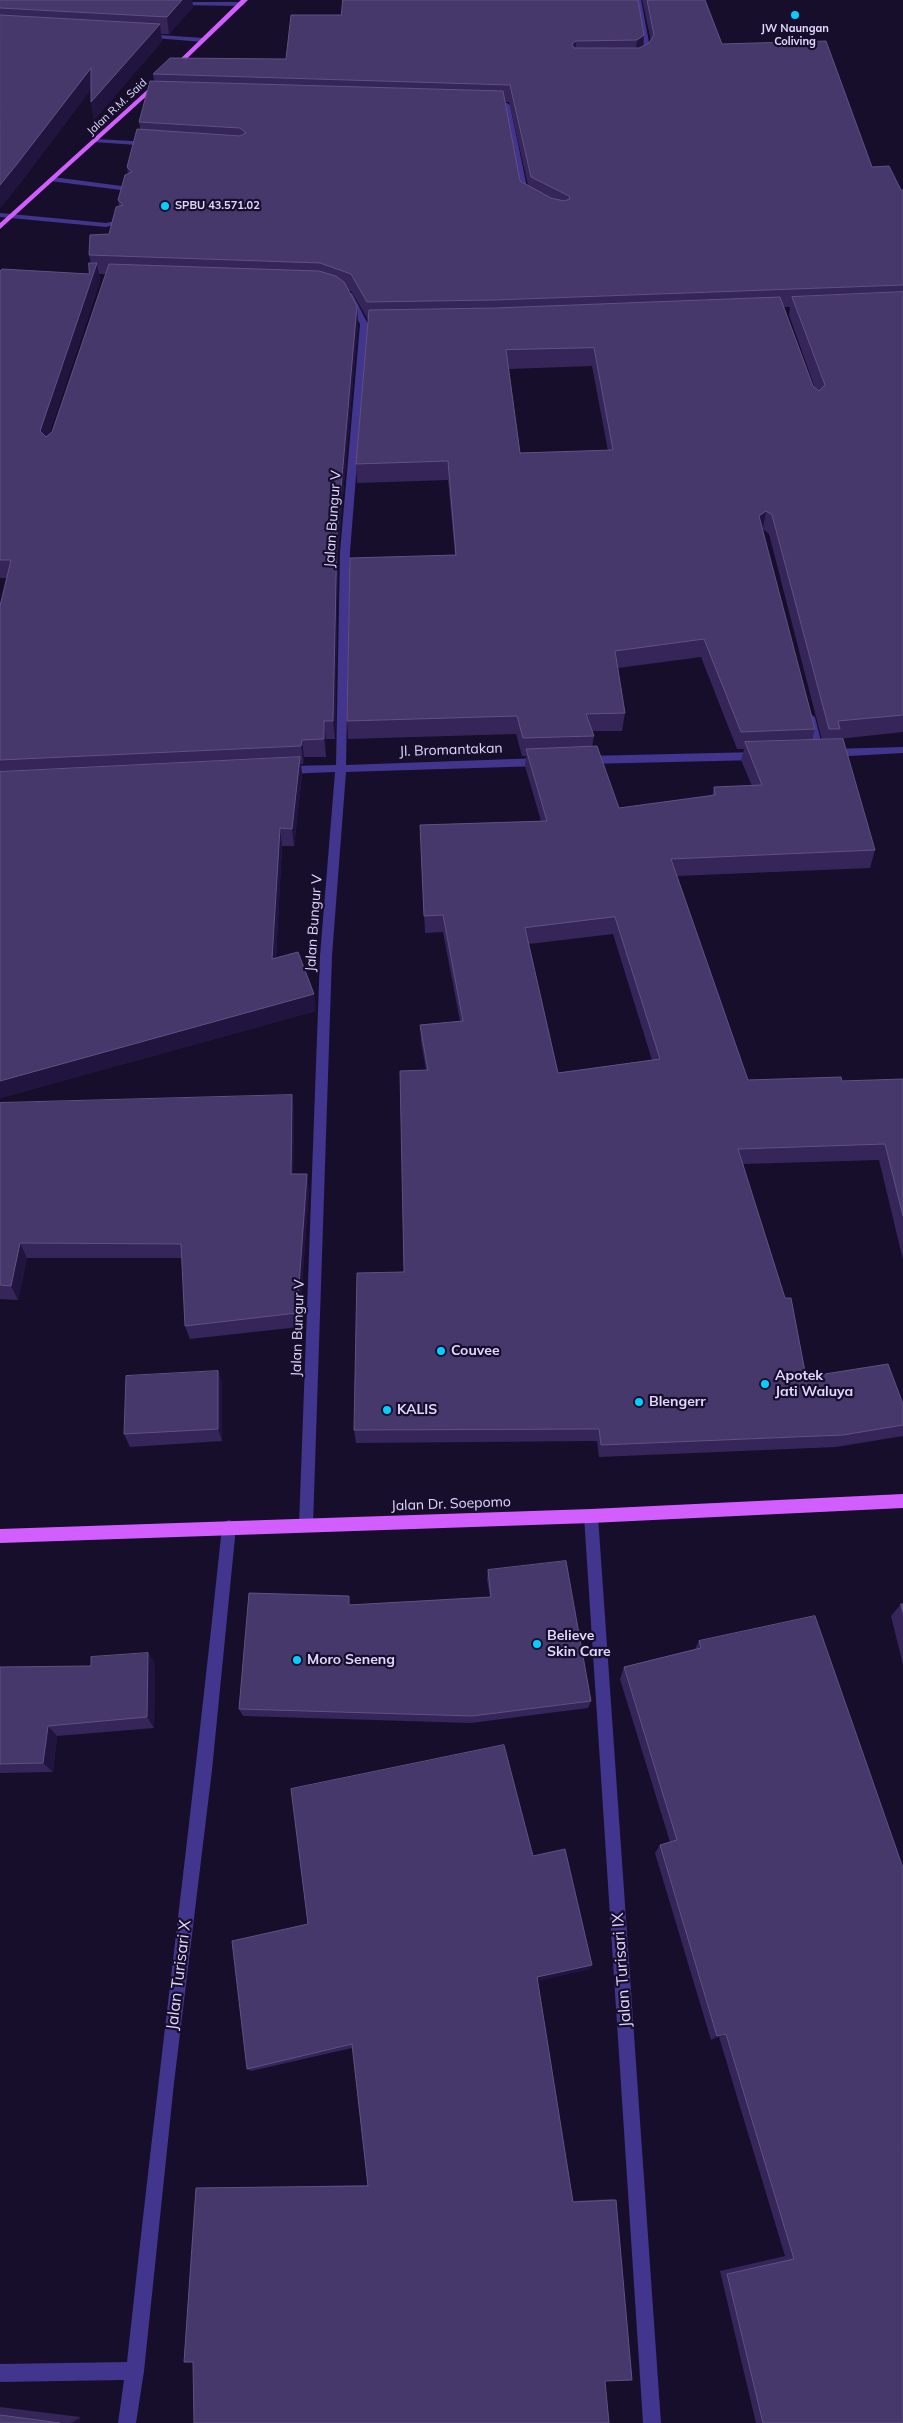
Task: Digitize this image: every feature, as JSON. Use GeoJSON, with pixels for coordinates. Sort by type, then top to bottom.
{"type":"FeatureCollection","features":[{"type":"Feature","properties":{"kind":"main road","name":"Jalan R.M. Said"},"geometry":{"type":"LineString","coordinates":[[0,227],[146,95],[243,2]]}},
{"type":"Feature","properties":{"kind":"main road","name":"Jalan Dr. Soepomo"},"geometry":{"type":"LineString","coordinates":[[0,1536],[591,1516],[903,1501]]}},
{"type":"Feature","properties":{"kind":"street"},"geometry":{"type":"LineString","coordinates":[[637,61],[644,58],[648,53],[638,0]]}},
{"type":"Feature","properties":{"kind":"street"},"geometry":{"type":"LineString","coordinates":[[163,2],[243,2]]}},
{"type":"Feature","properties":{"kind":"street"},"geometry":{"type":"LineString","coordinates":[[135,36],[203,40]]}},
{"type":"Feature","properties":{"kind":"street"},"geometry":{"type":"LineString","coordinates":[[146,95],[156,96]]}},
{"type":"Feature","properties":{"kind":"street"},"geometry":{"type":"LineString","coordinates":[[484,106],[507,105],[523,190],[525,197],[530,202]]}},
{"type":"Feature","properties":{"kind":"street"},"geometry":{"type":"LineString","coordinates":[[96,140],[164,145]]}},
{"type":"Feature","properties":{"kind":"street"},"geometry":{"type":"LineString","coordinates":[[53,179],[129,189]]}},
{"type":"Feature","properties":{"kind":"street"},"geometry":{"type":"LineString","coordinates":[[0,215],[14,214],[106,225],[120,222]]}},
{"type":"Feature","properties":{"kind":"street","name":"Jalan Bungur V"},"geometry":{"type":"LineString","coordinates":[[306,1525],[326,956],[341,767],[345,552],[368,324],[345,291]]}},
{"type":"Feature","properties":{"kind":"street"},"geometry":{"type":"LineString","coordinates":[[807,706],[814,754],[903,750]]}},
{"type":"Feature","properties":{"kind":"street"},"geometry":{"type":"LineString","coordinates":[[575,761],[770,755]]}},
{"type":"Feature","properties":{"kind":"street","name":"Jl. Bromantakan"},"geometry":{"type":"LineString","coordinates":[[271,770],[556,761]]}},
{"type":"Feature","properties":{"kind":"street","name":"Jalan Turisari IX"},"geometry":{"type":"LineString","coordinates":[[591,1516],[652,2423]]}},
{"type":"Feature","properties":{"kind":"street","name":"Jalan Turisari X"},"geometry":{"type":"LineString","coordinates":[[127,2423],[135,2370],[166,2083],[204,1770],[229,1528]]}},
{"type":"Feature","properties":{"kind":"street"},"geometry":{"type":"LineString","coordinates":[[0,2373],[135,2370]]}},
{"type":"Feature","properties":{"kind":"building"},"geometry":{"type":"Polygon","coordinates":[[[0,0],[182,0],[167,17],[0,8],[0,0]]]}},
{"type":"Feature","properties":{"kind":"building"},"geometry":{"type":"Polygon","coordinates":[[[343,0],[638,0],[644,35],[637,40],[576,41],[572,44],[574,48],[639,48],[649,43],[654,35],[647,0],[705,0],[722,44],[826,41],[872,167],[889,166],[901,190],[903,190],[903,285],[495,300],[367,302],[351,274],[320,263],[89,255],[90,235],[109,234],[116,207],[123,205],[118,200],[125,175],[132,172],[127,167],[137,129],[240,136],[246,133],[240,128],[139,122],[150,81],[503,91],[520,181],[551,198],[564,201],[570,199],[569,196],[531,177],[510,85],[153,74],[170,58],[286,59],[291,15],[341,15],[343,0]]]}},
{"type":"Feature","properties":{"kind":"building"},"geometry":{"type":"Polygon","coordinates":[[[0,15],[160,24],[91,102],[91,68],[0,185],[0,15]]]}},
{"type":"Feature","properties":{"kind":"building"},"geometry":{"type":"Polygon","coordinates":[[[89,263],[97,263],[40,431],[46,437],[52,432],[109,264],[319,271],[336,276],[344,282],[357,306],[337,534],[333,721],[324,721],[324,739],[302,740],[301,746],[0,760],[0,606],[11,560],[0,560],[0,271],[2,269],[89,274],[89,263]]]}},
{"type":"Feature","properties":{"kind":"building"},"geometry":{"type":"Polygon","coordinates":[[[903,292],[903,715],[838,721],[840,729],[829,729],[772,515],[766,511],[759,516],[815,729],[741,732],[704,639],[615,651],[625,713],[586,714],[594,736],[523,738],[517,716],[347,721],[350,558],[456,555],[448,461],[356,464],[369,310],[496,308],[780,297],[813,386],[819,391],[825,385],[792,297],[903,292]],[[594,348],[506,350],[520,453],[613,450],[594,348]]]}},
{"type":"Feature","properties":{"kind":"building"},"geometry":{"type":"Polygon","coordinates":[[[843,739],[875,850],[671,859],[748,1080],[841,1077],[842,1081],[903,1079],[903,1216],[885,1144],[738,1149],[785,1298],[791,1298],[806,1377],[888,1364],[903,1404],[903,1425],[843,1435],[601,1445],[599,1429],[354,1430],[357,1273],[404,1272],[400,1071],[428,1070],[420,1025],[463,1021],[443,915],[424,916],[420,825],[547,821],[526,749],[597,746],[619,808],[715,795],[714,787],[762,785],[745,742],[843,739]],[[615,917],[525,928],[558,1073],[660,1059],[615,917]]]}},
{"type":"Feature","properties":{"kind":"building"},"geometry":{"type":"Polygon","coordinates":[[[300,757],[292,829],[280,828],[272,959],[298,952],[314,994],[0,1081],[0,772],[300,757]]]}},
{"type":"Feature","properties":{"kind":"building"},"geometry":{"type":"Polygon","coordinates":[[[292,1095],[291,1174],[307,1174],[297,1313],[185,1326],[181,1244],[20,1243],[11,1286],[0,1285],[0,1103],[292,1095]]]}},
{"type":"Feature","properties":{"kind":"building"},"geometry":{"type":"Polygon","coordinates":[[[218,1371],[218,1429],[124,1434],[126,1376],[218,1371]]]}},
{"type":"Feature","properties":{"kind":"building"},"geometry":{"type":"Polygon","coordinates":[[[566,1561],[591,1701],[472,1716],[239,1709],[249,1593],[349,1596],[349,1605],[491,1597],[488,1570],[566,1561]]]}},
{"type":"Feature","properties":{"kind":"building"},"geometry":{"type":"Polygon","coordinates":[[[815,1616],[903,1868],[903,2423],[763,2423],[727,2274],[794,2259],[726,2034],[717,2036],[660,1845],[677,1840],[624,1667],[701,1648],[699,1641],[815,1616]]]}},
{"type":"Feature","properties":{"kind":"building"},"geometry":{"type":"Polygon","coordinates":[[[148,1653],[147,1717],[48,1726],[43,1763],[0,1764],[0,1667],[91,1666],[91,1657],[148,1653]]]}},
{"type":"Feature","properties":{"kind":"building"},"geometry":{"type":"Polygon","coordinates":[[[504,1745],[533,1856],[565,1849],[592,1965],[537,1977],[573,2202],[616,2200],[632,2380],[605,2381],[609,2423],[194,2423],[193,2362],[184,2362],[196,2188],[368,2186],[352,2044],[247,2069],[232,1941],[308,1924],[291,1789],[504,1745]]]}},
{"type":"Feature","properties":{"kind":"building"},"geometry":{"type":"Polygon","coordinates":[[[0,2415],[60,2423],[0,2423],[0,2415]]]}},
{"type":"Feature","properties":{"kind":"place","name":"JW Naungan Coliving"},"geometry":{"type":"Point","coordinates":[795,15]}},
{"type":"Feature","properties":{"kind":"place","name":"SPBU 43.571.02"},"geometry":{"type":"Point","coordinates":[165,206]}},
{"type":"Feature","properties":{"kind":"place","name":"Couvee"},"geometry":{"type":"Point","coordinates":[441,1351]}},
{"type":"Feature","properties":{"kind":"place","name":"Apotek Jati Waluya"},"geometry":{"type":"Point","coordinates":[765,1384]}},
{"type":"Feature","properties":{"kind":"place","name":"Blengerr"},"geometry":{"type":"Point","coordinates":[639,1402]}},
{"type":"Feature","properties":{"kind":"place","name":"KALIS"},"geometry":{"type":"Point","coordinates":[387,1410]}},
{"type":"Feature","properties":{"kind":"place","name":"Believe Skin Care"},"geometry":{"type":"Point","coordinates":[537,1644]}},
{"type":"Feature","properties":{"kind":"place","name":"Moro Seneng"},"geometry":{"type":"Point","coordinates":[297,1660]}}]}
